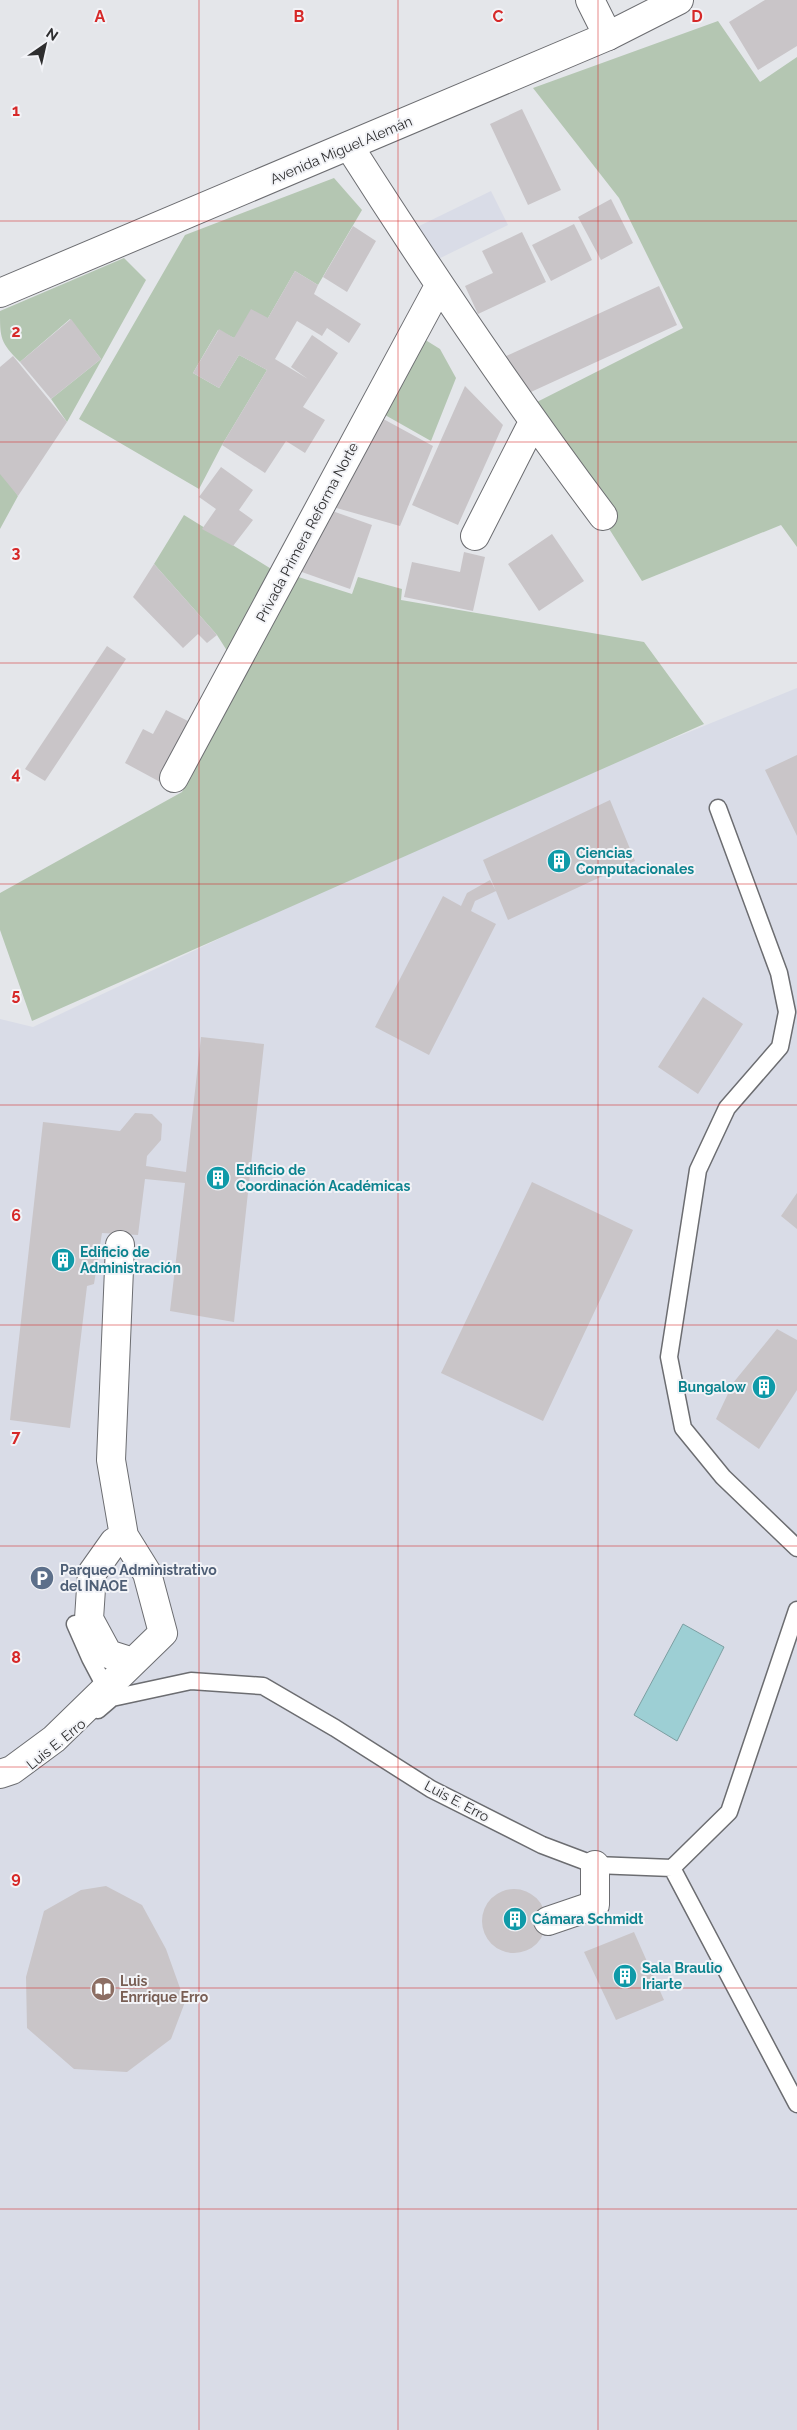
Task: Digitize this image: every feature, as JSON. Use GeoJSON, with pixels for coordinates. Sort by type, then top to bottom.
{"type":"FeatureCollection","features":[{"type":"Feature","properties":{"kind":"street"},"geometry":{"type":"LineString","coordinates":[[590,0],[608,36]]}},
{"type":"Feature","properties":{"kind":"street","name":"Avenida Miguel Alemán"},"geometry":{"type":"LineString","coordinates":[[0,293],[608,36],[679,0]]}},
{"type":"Feature","properties":{"kind":"street"},"geometry":{"type":"LineString","coordinates":[[349,146],[438,286],[533,422],[603,516]]}},
{"type":"Feature","properties":{"kind":"street","name":"Privada Primera Reforma Norte"},"geometry":{"type":"LineString","coordinates":[[174,778],[438,286]]}},
{"type":"Feature","properties":{"kind":"street"},"geometry":{"type":"LineString","coordinates":[[475,536],[533,422]]}},
{"type":"Feature","properties":{"kind":"street"},"geometry":{"type":"LineString","coordinates":[[0,1774],[12,1770],[54,1739],[83,1712],[109,1693],[133,1662],[163,1633],[147,1573],[124,1536],[111,1460],[120,1245]]}},
{"type":"Feature","properties":{"kind":"street"},"geometry":{"type":"LineString","coordinates":[[124,1536],[114,1542],[92,1573],[89,1619],[108,1654],[133,1662]]}},
{"type":"Feature","properties":{"kind":"street"},"geometry":{"type":"LineString","coordinates":[[548,1921],[595,1905],[595,1865]]}},
{"type":"Feature","properties":{"kind":"lane"},"geometry":{"type":"LineString","coordinates":[[718,808],[779,973],[787,1012],[780,1047],[727,1108],[698,1170],[670,1357],[684,1428],[723,1477],[797,1548]]}},
{"type":"Feature","properties":{"kind":"lane"},"geometry":{"type":"LineString","coordinates":[[797,1610],[729,1812],[672,1868],[797,2104]]}},
{"type":"Feature","properties":{"kind":"lane"},"geometry":{"type":"LineString","coordinates":[[75,1624],[109,1693]]}},
{"type":"Feature","properties":{"kind":"lane","name":"Luis E. Erro"},"geometry":{"type":"LineString","coordinates":[[0,1790],[109,1693],[190,1682],[263,1686],[335,1728],[431,1789],[542,1845],[595,1865],[672,1868]]}},
{"type":"Feature","properties":{"kind":"shaded area"},"geometry":{"type":"Polygon","coordinates":[[[491,191],[508,225],[430,263],[413,229],[491,191]]]}},
{"type":"Feature","properties":{"kind":"shaded area"},"geometry":{"type":"Polygon","coordinates":[[[797,688],[797,2430],[0,2430],[0,1019],[33,1027],[446,831],[797,688]]]}},
{"type":"Feature","properties":{"kind":"green space"},"geometry":{"type":"Polygon","coordinates":[[[718,21],[760,82],[797,57],[797,547],[781,525],[642,581],[531,405],[683,328],[619,198],[533,88],[718,21]]]}},
{"type":"Feature","properties":{"kind":"green space"},"geometry":{"type":"Polygon","coordinates":[[[334,178],[362,210],[318,285],[295,271],[268,318],[234,338],[218,330],[193,373],[219,388],[239,355],[267,370],[222,445],[199,489],[79,419],[185,235],[334,178]]]}},
{"type":"Feature","properties":{"kind":"green space"},"geometry":{"type":"Polygon","coordinates":[[[124,258],[146,280],[67,422],[51,399],[101,359],[70,319],[20,362],[2,339],[0,311],[124,258]]]}},
{"type":"Feature","properties":{"kind":"green space"},"geometry":{"type":"Polygon","coordinates":[[[419,336],[440,349],[456,378],[431,441],[378,411],[419,336]]]}},
{"type":"Feature","properties":{"kind":"green space"},"geometry":{"type":"Polygon","coordinates":[[[0,468],[18,496],[0,529],[0,468]]]}},
{"type":"Feature","properties":{"kind":"green space"},"geometry":{"type":"Polygon","coordinates":[[[184,515],[281,575],[236,665],[217,635],[154,564],[184,515]]]}},
{"type":"Feature","properties":{"kind":"green space"},"geometry":{"type":"Polygon","coordinates":[[[289,574],[352,594],[358,577],[402,589],[401,600],[644,642],[704,724],[32,1021],[0,930],[0,893],[182,792],[289,574]]]}},
{"type":"Feature","properties":{"kind":"water"},"geometry":{"type":"Polygon","coordinates":[[[683,1624],[724,1647],[677,1741],[634,1715],[683,1624]]]}},
{"type":"Feature","properties":{"kind":"building"},"geometry":{"type":"Polygon","coordinates":[[[765,0],[797,0],[797,46],[758,70],[729,22],[765,0]]]}},
{"type":"Feature","properties":{"kind":"building"},"geometry":{"type":"Polygon","coordinates":[[[522,109],[561,190],[528,205],[490,124],[522,109]]]}},
{"type":"Feature","properties":{"kind":"building"},"geometry":{"type":"Polygon","coordinates":[[[611,199],[633,243],[601,260],[578,217],[611,199]]]}},
{"type":"Feature","properties":{"kind":"building"},"geometry":{"type":"Polygon","coordinates":[[[574,224],[592,260],[551,281],[532,245],[574,224]]]}},
{"type":"Feature","properties":{"kind":"building"},"geometry":{"type":"Polygon","coordinates":[[[353,226],[376,241],[347,292],[323,277],[353,226]]]}},
{"type":"Feature","properties":{"kind":"building"},"geometry":{"type":"Polygon","coordinates":[[[522,232],[546,282],[478,314],[465,286],[493,273],[482,251],[522,232]]]}},
{"type":"Feature","properties":{"kind":"building"},"geometry":{"type":"Polygon","coordinates":[[[295,271],[318,285],[314,294],[361,324],[349,343],[327,328],[322,336],[297,321],[275,359],[308,379],[291,367],[312,335],[338,353],[303,407],[325,420],[305,453],[286,441],[265,473],[222,445],[267,370],[239,355],[219,388],[193,373],[219,329],[234,338],[251,309],[268,318],[295,271]]]}},
{"type":"Feature","properties":{"kind":"building"},"geometry":{"type":"Polygon","coordinates":[[[659,286],[677,325],[520,397],[502,358],[659,286]]]}},
{"type":"Feature","properties":{"kind":"building"},"geometry":{"type":"Polygon","coordinates":[[[71,319],[101,359],[51,399],[20,362],[71,319]]]}},
{"type":"Feature","properties":{"kind":"building"},"geometry":{"type":"Polygon","coordinates":[[[13,356],[67,422],[18,496],[0,474],[0,367],[13,356]]]}},
{"type":"Feature","properties":{"kind":"building"},"geometry":{"type":"Polygon","coordinates":[[[465,386],[503,425],[458,525],[412,505],[465,386]]]}},
{"type":"Feature","properties":{"kind":"building"},"geometry":{"type":"Polygon","coordinates":[[[376,415],[433,446],[400,526],[326,505],[376,415]]]}},
{"type":"Feature","properties":{"kind":"building"},"geometry":{"type":"Polygon","coordinates":[[[221,467],[253,490],[239,510],[253,520],[233,546],[202,529],[216,509],[199,497],[221,467]]]}},
{"type":"Feature","properties":{"kind":"building"},"geometry":{"type":"Polygon","coordinates":[[[321,507],[372,525],[350,589],[299,571],[321,507]]]}},
{"type":"Feature","properties":{"kind":"building"},"geometry":{"type":"Polygon","coordinates":[[[552,534],[584,581],[539,611],[508,564],[552,534]]]}},
{"type":"Feature","properties":{"kind":"building"},"geometry":{"type":"Polygon","coordinates":[[[464,552],[485,557],[473,611],[404,597],[412,562],[460,572],[464,552]]]}},
{"type":"Feature","properties":{"kind":"building"},"geometry":{"type":"Polygon","coordinates":[[[154,564],[217,635],[207,643],[198,634],[183,648],[133,597],[154,564]]]}},
{"type":"Feature","properties":{"kind":"building"},"geometry":{"type":"Polygon","coordinates":[[[107,646],[126,659],[45,781],[25,769],[107,646]]]}},
{"type":"Feature","properties":{"kind":"building"},"geometry":{"type":"Polygon","coordinates":[[[166,710],[194,724],[162,783],[125,763],[143,729],[153,734],[166,710]]]}},
{"type":"Feature","properties":{"kind":"building"},"geometry":{"type":"Polygon","coordinates":[[[797,755],[797,836],[765,770],[797,755]]]}},
{"type":"Feature","properties":{"kind":"building","name":"Ciencias Computacionales"},"geometry":{"type":"Polygon","coordinates":[[[610,800],[635,861],[508,920],[483,860],[610,800]]]}},
{"type":"Feature","properties":{"kind":"building"},"geometry":{"type":"Polygon","coordinates":[[[490,880],[496,891],[475,901],[471,911],[496,924],[429,1055],[375,1027],[443,896],[461,906],[467,893],[490,880]]]}},
{"type":"Feature","properties":{"kind":"building"},"geometry":{"type":"Polygon","coordinates":[[[703,997],[743,1024],[698,1094],[658,1067],[703,997]]]}},
{"type":"Feature","properties":{"kind":"building"},"geometry":{"type":"Polygon","coordinates":[[[201,1037],[264,1044],[234,1322],[170,1311],[185,1183],[145,1179],[138,1235],[102,1233],[94,1284],[87,1286],[70,1428],[10,1420],[43,1122],[120,1131],[135,1113],[152,1114],[162,1124],[161,1140],[147,1156],[146,1166],[186,1172],[201,1037]]]}},
{"type":"Feature","properties":{"kind":"building"},"geometry":{"type":"Polygon","coordinates":[[[532,1182],[633,1230],[543,1421],[441,1373],[532,1182]]]}},
{"type":"Feature","properties":{"kind":"building"},"geometry":{"type":"Polygon","coordinates":[[[797,1193],[797,1229],[781,1216],[797,1193]]]}},
{"type":"Feature","properties":{"kind":"building","name":"Bungalow"},"geometry":{"type":"Polygon","coordinates":[[[777,1329],[797,1340],[797,1390],[759,1449],[716,1419],[733,1383],[777,1329]]]}},
{"type":"Feature","properties":{"kind":"building","name":"Luis Enrrique Erro"},"geometry":{"type":"Polygon","coordinates":[[[106,1886],[142,1905],[166,1949],[185,2002],[171,2039],[127,2072],[74,2069],[27,2028],[26,1977],[44,1911],[81,1890],[106,1886]]]}},
{"type":"Feature","properties":{"kind":"building","name":"Cámara Schmidt"},"geometry":{"type":"Polygon","coordinates":[[[514,1889],[532,1895],[540,1903],[546,1921],[540,1939],[532,1947],[514,1953],[496,1947],[488,1939],[482,1921],[488,1903],[496,1895],[514,1889]]]}},
{"type":"Feature","properties":{"kind":"building","name":"Sala Braulio Iriarte"},"geometry":{"type":"Polygon","coordinates":[[[634,1932],[664,2000],[616,2020],[584,1952],[634,1932]]]}},
{"type":"Feature","properties":{"kind":"place","name":"Ciencias Computacionales"},"geometry":{"type":"Point","coordinates":[559,861]}},
{"type":"Feature","properties":{"kind":"place","name":"Edificio de Coordinación Académicas"},"geometry":{"type":"Point","coordinates":[218,1178]}},
{"type":"Feature","properties":{"kind":"place","name":"Edificio de Administración"},"geometry":{"type":"Point","coordinates":[63,1260]}},
{"type":"Feature","properties":{"kind":"place","name":"Bungalow"},"geometry":{"type":"Point","coordinates":[764,1387]}},
{"type":"Feature","properties":{"kind":"place","name":"Parqueo Administrativo del INAOE"},"geometry":{"type":"Point","coordinates":[42,1578]}},
{"type":"Feature","properties":{"kind":"place","name":"Cámara Schmidt"},"geometry":{"type":"Point","coordinates":[515,1919]}},
{"type":"Feature","properties":{"kind":"place","name":"Sala Braulio Iriarte"},"geometry":{"type":"Point","coordinates":[625,1976]}},
{"type":"Feature","properties":{"kind":"place","name":"Luis Enrrique Erro"},"geometry":{"type":"Point","coordinates":[103,1989]}}]}
